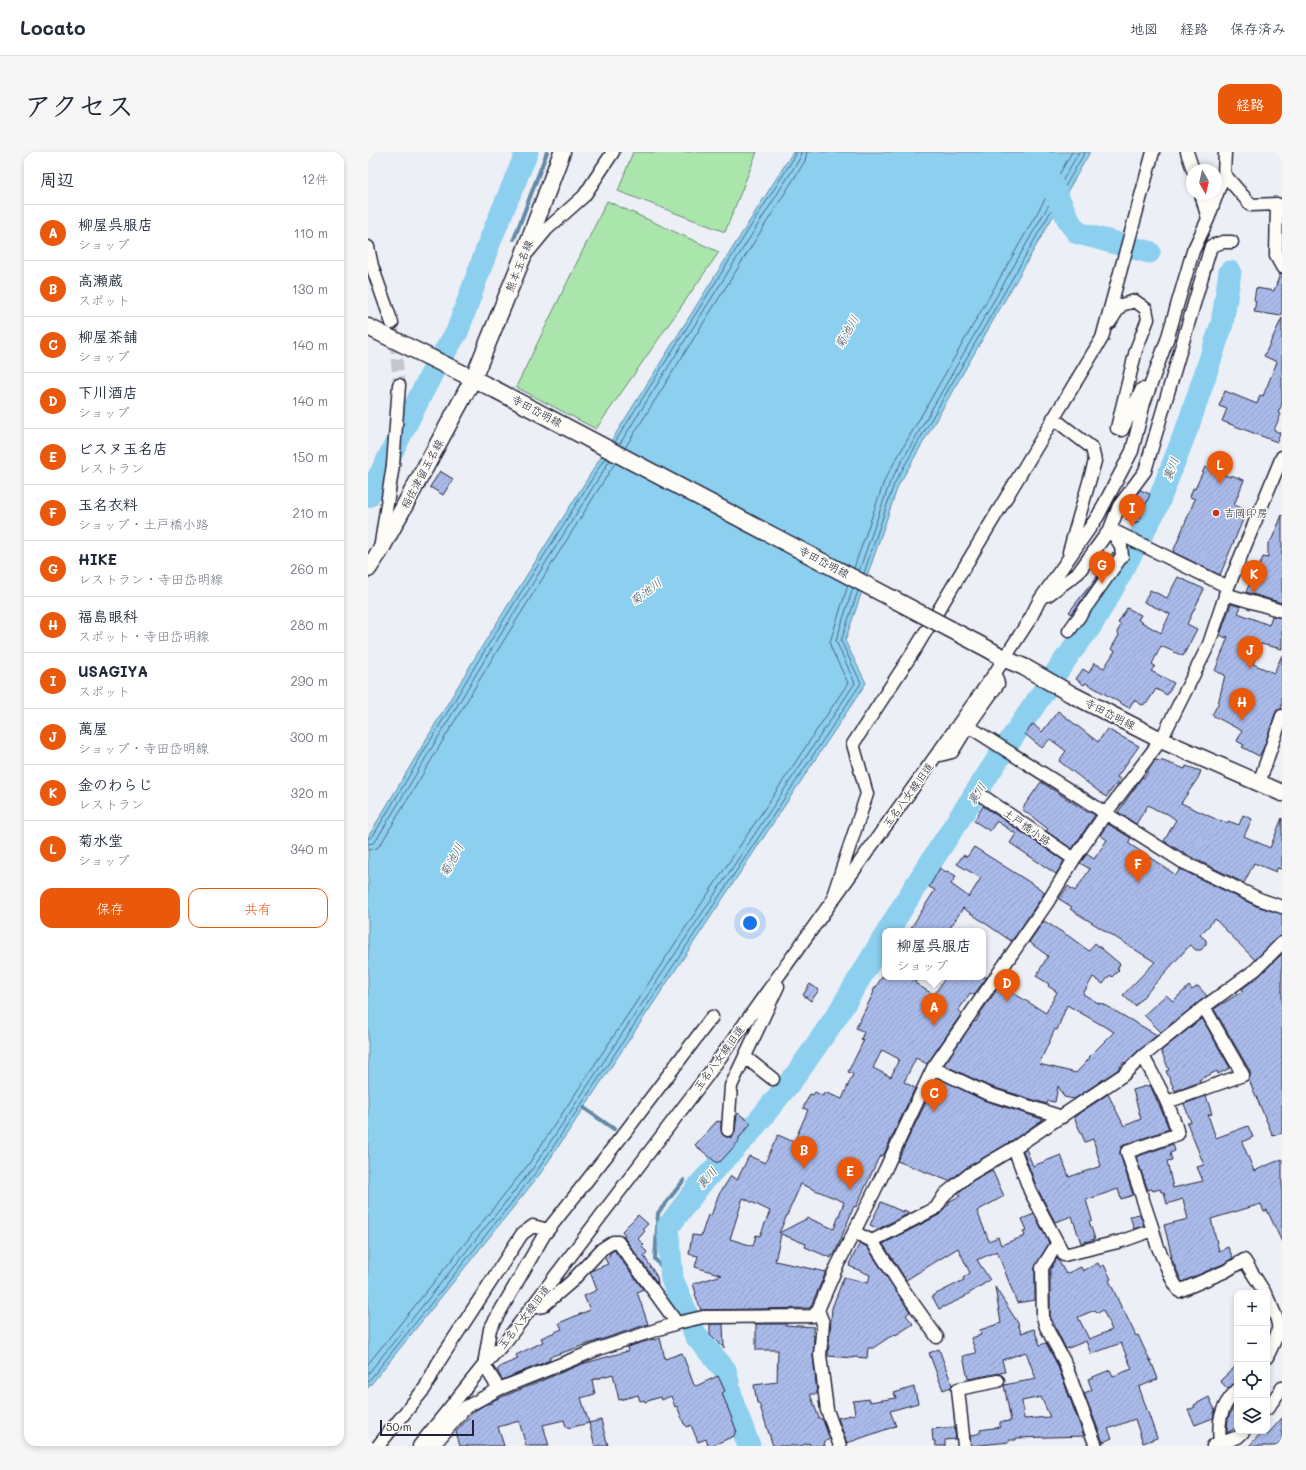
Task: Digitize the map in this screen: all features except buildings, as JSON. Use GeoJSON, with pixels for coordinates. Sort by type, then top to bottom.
{"type":"FeatureCollection","features":[{"type":"Feature","properties":{"kind":"main road","name":"熊本玉名線"},"geometry":{"type":"LineString","coordinates":[[473,379],[522,259],[562,152]]}},
{"type":"Feature","properties":{"kind":"main road","name":"寺田岱明線"},"geometry":{"type":"LineString","coordinates":[[368,328],[496,390],[1005,659],[1024,667],[1071,694],[1161,740],[1282,793]]}},
{"type":"Feature","properties":{"kind":"main road","name":"稲佐津留玉名線"},"geometry":{"type":"LineString","coordinates":[[368,569],[380,551],[473,379]]}},
{"type":"Feature","properties":{"kind":"street"},"geometry":{"type":"LineString","coordinates":[[522,259],[547,229],[584,196],[613,152]]}},
{"type":"Feature","properties":{"kind":"street"},"geometry":{"type":"LineString","coordinates":[[830,904],[867,794],[853,744],[917,646],[1102,338],[1153,152]]}},
{"type":"Feature","properties":{"kind":"street"},"geometry":{"type":"LineString","coordinates":[[1187,152],[1191,164]]}},
{"type":"Feature","properties":{"kind":"street"},"geometry":{"type":"LineString","coordinates":[[1103,333],[1121,305],[1135,301],[1146,309],[1148,319],[1136,350],[1117,428],[1122,430],[1167,340],[1193,251],[1208,219],[1224,174],[1225,152]]}},
{"type":"Feature","properties":{"kind":"street"},"geometry":{"type":"LineString","coordinates":[[1224,174],[1251,205],[1277,204],[1276,256],[1282,267]]}},
{"type":"Feature","properties":{"kind":"street"},"geometry":{"type":"LineString","coordinates":[[1202,200],[1208,219]]}},
{"type":"Feature","properties":{"kind":"street"},"geometry":{"type":"LineString","coordinates":[[1039,601],[1078,573],[1110,529],[1119,506],[1144,471],[1211,246],[1223,242],[1232,242]]}},
{"type":"Feature","properties":{"kind":"street"},"geometry":{"type":"LineString","coordinates":[[368,247],[372,266],[392,323]]}},
{"type":"Feature","properties":{"kind":"street","name":"玉名八女線旧道"},"geometry":{"type":"LineString","coordinates":[[419,1446],[484,1365],[506,1341],[707,1076],[1005,659],[1030,619],[1039,601],[1098,516],[1132,451],[1144,403],[1167,340]]}},
{"type":"Feature","properties":{"kind":"street"},"geometry":{"type":"LineString","coordinates":[[380,551],[393,465],[399,385]]}},
{"type":"Feature","properties":{"kind":"street"},"geometry":{"type":"LineString","coordinates":[[1053,418],[1092,448],[1095,461],[1066,562]]}},
{"type":"Feature","properties":{"kind":"street"},"geometry":{"type":"LineString","coordinates":[[433,1446],[466,1407],[499,1389],[601,1348],[678,1323],[703,1317],[813,1316],[818,1310],[837,1266],[933,1068],[1047,904],[1074,859],[1106,812],[1161,740],[1209,644],[1227,590],[1282,457]]}},
{"type":"Feature","properties":{"kind":"street"},"geometry":{"type":"LineString","coordinates":[[1110,529],[1161,553],[1227,590],[1282,611]]}},
{"type":"Feature","properties":{"kind":"street"},"geometry":{"type":"LineString","coordinates":[[1069,631],[1122,556],[1121,546],[1110,529]]}},
{"type":"Feature","properties":{"kind":"street"},"geometry":{"type":"LineString","coordinates":[[936,756],[952,752],[968,726],[998,684],[995,673]]}},
{"type":"Feature","properties":{"kind":"street"},"geometry":{"type":"LineString","coordinates":[[1259,783],[1282,716]]}},
{"type":"Feature","properties":{"kind":"street"},"geometry":{"type":"LineString","coordinates":[[968,726],[1106,812],[1181,861],[1259,899],[1282,907]]}},
{"type":"Feature","properties":{"kind":"street","name":"土戸橋小路"},"geometry":{"type":"LineString","coordinates":[[981,795],[1074,859]]}},
{"type":"Feature","properties":{"kind":"street"},"geometry":{"type":"LineString","coordinates":[[872,1241],[936,1208],[945,1194],[970,1174],[1062,1117],[1123,1075],[1143,1056],[1204,1007],[1255,970],[1282,943]]}},
{"type":"Feature","properties":{"kind":"street"},"geometry":{"type":"LineString","coordinates":[[728,1130],[731,1086],[790,960]]}},
{"type":"Feature","properties":{"kind":"street"},"geometry":{"type":"LineString","coordinates":[[1167,1102],[1243,1075],[1204,1007]]}},
{"type":"Feature","properties":{"kind":"street"},"geometry":{"type":"LineString","coordinates":[[499,1389],[484,1365],[490,1329],[548,1230],[626,1131],[712,1017]]}},
{"type":"Feature","properties":{"kind":"street"},"geometry":{"type":"LineString","coordinates":[[1143,1056],[1167,1102],[1178,1134],[1127,1152],[1157,1245],[1172,1279],[1179,1291],[1226,1271],[1244,1260],[1263,1290]]}},
{"type":"Feature","properties":{"kind":"street"},"geometry":{"type":"LineString","coordinates":[[745,1058],[773,1079]]}},
{"type":"Feature","properties":{"kind":"street"},"geometry":{"type":"LineString","coordinates":[[933,1068],[986,1093],[1062,1117]]}},
{"type":"Feature","properties":{"kind":"street"},"geometry":{"type":"LineString","coordinates":[[1014,1148],[1030,1191],[1064,1255],[1122,1241],[1153,1230]]}},
{"type":"Feature","properties":{"kind":"street"},"geometry":{"type":"LineString","coordinates":[[378,1446],[426,1388],[438,1363],[522,1234],[533,1226],[548,1230]]}},
{"type":"Feature","properties":{"kind":"street"},"geometry":{"type":"LineString","coordinates":[[854,1232],[872,1241],[903,1289],[937,1337]]}},
{"type":"Feature","properties":{"kind":"street"},"geometry":{"type":"LineString","coordinates":[[531,1308],[543,1306],[570,1282],[602,1249],[612,1242],[618,1242],[678,1323]]}},
{"type":"Feature","properties":{"kind":"street"},"geometry":{"type":"LineString","coordinates":[[1057,1244],[1042,1268],[1043,1317],[1046,1327],[1064,1361],[1096,1446]]}},
{"type":"Feature","properties":{"kind":"street"},"geometry":{"type":"LineString","coordinates":[[1270,1302],[1282,1321],[1282,1331],[1270,1352]]}},
{"type":"Feature","properties":{"kind":"street"},"geometry":{"type":"LineString","coordinates":[[818,1310],[823,1323],[820,1354],[827,1410],[840,1446]]}},
{"type":"Feature","properties":{"kind":"street"},"geometry":{"type":"LineString","coordinates":[[964,1446],[958,1389],[998,1381]]}},
{"type":"Feature","properties":{"kind":"street"},"geometry":{"type":"LineString","coordinates":[[1270,1405],[1282,1388]]}},
{"type":"Feature","properties":{"kind":"street"},"geometry":{"type":"LineString","coordinates":[[1234,1394],[1224,1407],[1218,1424],[1217,1445],[1238,1437],[1241,1434]]}},
{"type":"Feature","properties":{"kind":"green space"},"geometry":{"type":"Polygon","coordinates":[[[633,152],[757,152],[725,232],[618,191],[633,152]]]}},
{"type":"Feature","properties":{"kind":"green space"},"geometry":{"type":"Polygon","coordinates":[[[607,201],[719,252],[596,429],[516,387],[607,201]]]}},
{"type":"Feature","properties":{"kind":"water","name":"菊池川"},"geometry":{"type":"Polygon","coordinates":[[[793,152],[1090,152],[898,486],[845,641],[866,683],[540,1174],[368,1388],[368,837],[476,656],[793,152]]]}},
{"type":"Feature","properties":{"kind":"waterway"},"geometry":{"type":"LineString","coordinates":[[368,496],[434,369],[457,332],[491,238],[527,152]]}},
{"type":"Feature","properties":{"kind":"waterway"},"geometry":{"type":"LineString","coordinates":[[514,239],[547,152]]}},
{"type":"Feature","properties":{"kind":"waterway","name":"裏川"},"geometry":{"type":"LineString","coordinates":[[1036,152],[1070,223],[1078,233],[1149,252]]}},
{"type":"Feature","properties":{"kind":"waterway","name":"裏川"},"geometry":{"type":"LineString","coordinates":[[1073,649],[1090,627],[1156,508],[1189,423],[1222,324],[1230,272]]}},
{"type":"Feature","properties":{"kind":"waterway","name":"裏川"},"geometry":{"type":"LineString","coordinates":[[890,928],[1003,751],[1067,657]]}},
{"type":"Feature","properties":{"kind":"waterway","name":"裏川"},"geometry":{"type":"LineString","coordinates":[[749,1446],[733,1404],[725,1370],[696,1336],[672,1279],[668,1227],[702,1182],[749,1133],[798,1072],[838,1014],[882,941]]}},
{"type":"Feature","properties":{"kind":"waterway"},"geometry":{"type":"LineString","coordinates":[[584,1108],[614,1129]]}},
{"type":"Feature","properties":{"kind":"waterway"},"geometry":{"type":"LineString","coordinates":[[672,1279],[655,1259],[658,1213],[684,1180]]}},
{"type":"Feature","properties":{"kind":"tunnel"},"geometry":{"type":"LineString","coordinates":[[392,323],[399,385]]}},
{"type":"Feature","properties":{"kind":"place","name":"菊水堂"},"geometry":{"type":"Point","coordinates":[1220,484]}},
{"type":"Feature","properties":{"kind":"place","name":"吉岡印房"},"geometry":{"type":"Point","coordinates":[1216,513]}},
{"type":"Feature","properties":{"kind":"place","name":"USAGIYA"},"geometry":{"type":"Point","coordinates":[1132,527]}},
{"type":"Feature","properties":{"kind":"place","name":"HIKE"},"geometry":{"type":"Point","coordinates":[1102,584]}},
{"type":"Feature","properties":{"kind":"place","name":"金のわらじ"},"geometry":{"type":"Point","coordinates":[1254,593]}},
{"type":"Feature","properties":{"kind":"place","name":"萬屋"},"geometry":{"type":"Point","coordinates":[1250,669]}},
{"type":"Feature","properties":{"kind":"place","name":"福島眼科"},"geometry":{"type":"Point","coordinates":[1242,721]}},
{"type":"Feature","properties":{"kind":"place","name":"玉名衣料"},"geometry":{"type":"Point","coordinates":[1138,883]}},
{"type":"Feature","properties":{"kind":"place","name":"下川酒店"},"geometry":{"type":"Point","coordinates":[1007,1002]}},
{"type":"Feature","properties":{"kind":"place","name":"柳屋呉服店"},"geometry":{"type":"Point","coordinates":[934,1026]}},
{"type":"Feature","properties":{"kind":"place","name":"柳屋茶舗"},"geometry":{"type":"Point","coordinates":[934,1112]}},
{"type":"Feature","properties":{"kind":"place","name":"高瀬蔵"},"geometry":{"type":"Point","coordinates":[804,1169]}},
{"type":"Feature","properties":{"kind":"place","name":"ビスヌ玉名店"},"geometry":{"type":"Point","coordinates":[850,1190]}}]}
